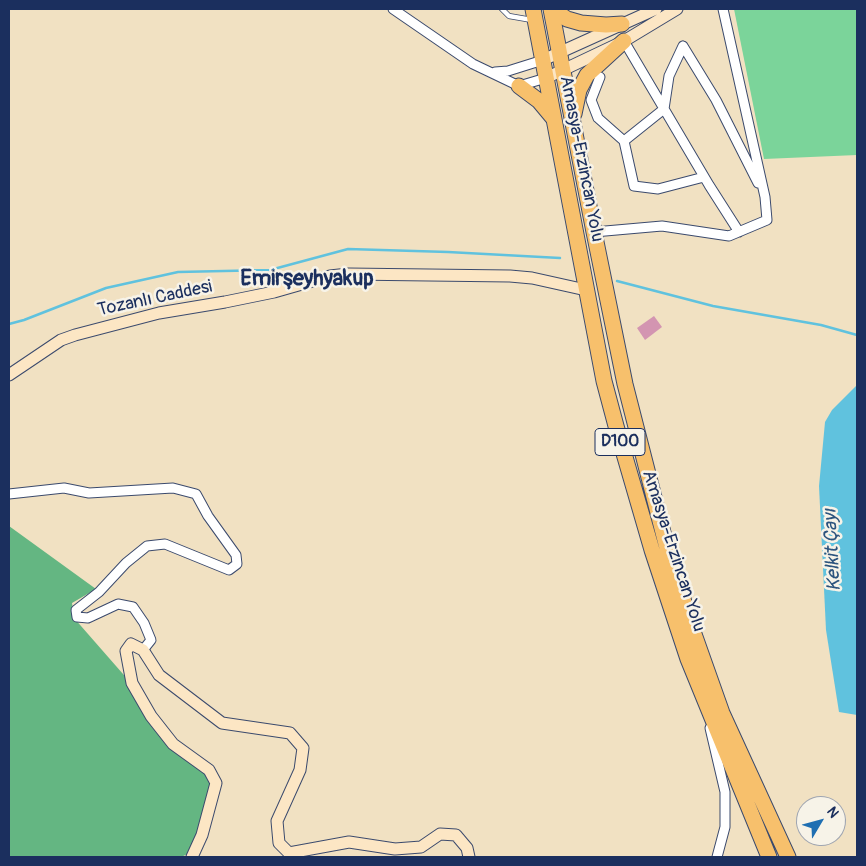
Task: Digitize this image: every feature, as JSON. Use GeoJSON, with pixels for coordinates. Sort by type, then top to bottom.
{"type":"FeatureCollection","features":[{"type":"Feature","properties":{"kind":"highway"},"geometry":{"type":"LineString","coordinates":[[552,9],[567,19],[581,24],[606,26],[622,24]]}},
{"type":"Feature","properties":{"kind":"highway","name":"D100"},"geometry":{"type":"LineString","coordinates":[[552,9],[562,70],[625,384],[667,548],[694,634],[722,713],[788,857]]}},
{"type":"Feature","properties":{"kind":"highway","name":"Amasya-Erzincan Yolu"},"geometry":{"type":"LineString","coordinates":[[534,15],[604,381],[630,475],[668,603],[702,693],[769,857]]}},
{"type":"Feature","properties":{"kind":"highway"},"geometry":{"type":"LineString","coordinates":[[572,120],[579,90],[588,75],[624,41]]}},
{"type":"Feature","properties":{"kind":"highway"},"geometry":{"type":"LineString","coordinates":[[520,86],[539,102],[555,120]]}},
{"type":"Feature","properties":{"kind":"street"},"geometry":{"type":"LineString","coordinates":[[393,9],[473,64],[494,72],[520,86],[546,78],[624,41],[677,9]]}},
{"type":"Feature","properties":{"kind":"street"},"geometry":{"type":"LineString","coordinates":[[494,72],[508,71],[543,60],[656,9]]}},
{"type":"Feature","properties":{"kind":"street"},"geometry":{"type":"LineString","coordinates":[[594,232],[662,226],[729,236],[768,220],[765,197],[722,9]]}},
{"type":"Feature","properties":{"kind":"street"},"geometry":{"type":"LineString","coordinates":[[624,41],[704,177],[739,232]]}},
{"type":"Feature","properties":{"kind":"street"},"geometry":{"type":"LineString","coordinates":[[624,140],[664,109],[669,76],[683,46],[716,100],[765,197]]}},
{"type":"Feature","properties":{"kind":"street"},"geometry":{"type":"LineString","coordinates":[[600,76],[590,100],[598,118],[624,140],[634,186],[658,189],[704,177]]}},
{"type":"Feature","properties":{"kind":"street","name":"Tozanlı Caddesi"},"geometry":{"type":"LineString","coordinates":[[9,374],[62,340],[75,335],[159,313],[240,299],[330,276],[348,274],[510,276],[532,278],[586,290]]}},
{"type":"Feature","properties":{"kind":"street"},"geometry":{"type":"LineString","coordinates":[[9,494],[36,493],[64,488],[88,493],[173,488],[196,494],[208,516],[236,555],[237,564],[229,570],[165,544],[147,546],[126,563],[99,592],[76,610],[77,617],[88,618],[118,604],[133,607],[144,623],[151,640],[143,650]]}},
{"type":"Feature","properties":{"kind":"street"},"geometry":{"type":"LineString","coordinates":[[192,857],[202,835],[216,783],[209,770],[173,744],[151,716],[132,683],[126,651],[131,644],[143,650],[159,675],[222,723],[290,732],[303,748],[300,770],[277,821],[280,843],[289,853],[349,842],[395,849],[421,847],[440,834],[456,835],[467,848],[469,857]]}},
{"type":"Feature","properties":{"kind":"street"},"geometry":{"type":"LineString","coordinates":[[702,693],[725,792],[725,827],[717,857]]}},
{"type":"Feature","properties":{"kind":"lane"},"geometry":{"type":"LineString","coordinates":[[502,9],[509,16],[534,15]]}},
{"type":"Feature","properties":{"kind":"green space"},"geometry":{"type":"Polygon","coordinates":[[[734,9],[857,9],[857,155],[764,159],[734,9]]]}},
{"type":"Feature","properties":{"kind":"green space"},"geometry":{"type":"Polygon","coordinates":[[[9,526],[96,589],[72,603],[74,618],[130,682],[171,744],[211,779],[190,853],[181,857],[9,857],[9,526]]]}},
{"type":"Feature","properties":{"kind":"water","name":"Kelkit Çayı"},"geometry":{"type":"Polygon","coordinates":[[[857,385],[857,715],[839,712],[826,630],[819,486],[825,422],[832,410],[857,385]]]}},
{"type":"Feature","properties":{"kind":"building"},"geometry":{"type":"Polygon","coordinates":[[[654,316],[662,327],[645,340],[637,328],[654,316]]]}},
{"type":"Feature","properties":{"kind":"waterway"},"geometry":{"type":"LineString","coordinates":[[9,324],[106,288],[178,272],[270,270],[348,249],[560,258]]}},
{"type":"Feature","properties":{"kind":"waterway"},"geometry":{"type":"LineString","coordinates":[[617,281],[713,306],[821,325],[857,335]]}},
{"type":"Feature","properties":{"kind":"district","name":"Emirşeyhyakup"},"geometry":{"type":"Point","coordinates":[307,279]}}]}
